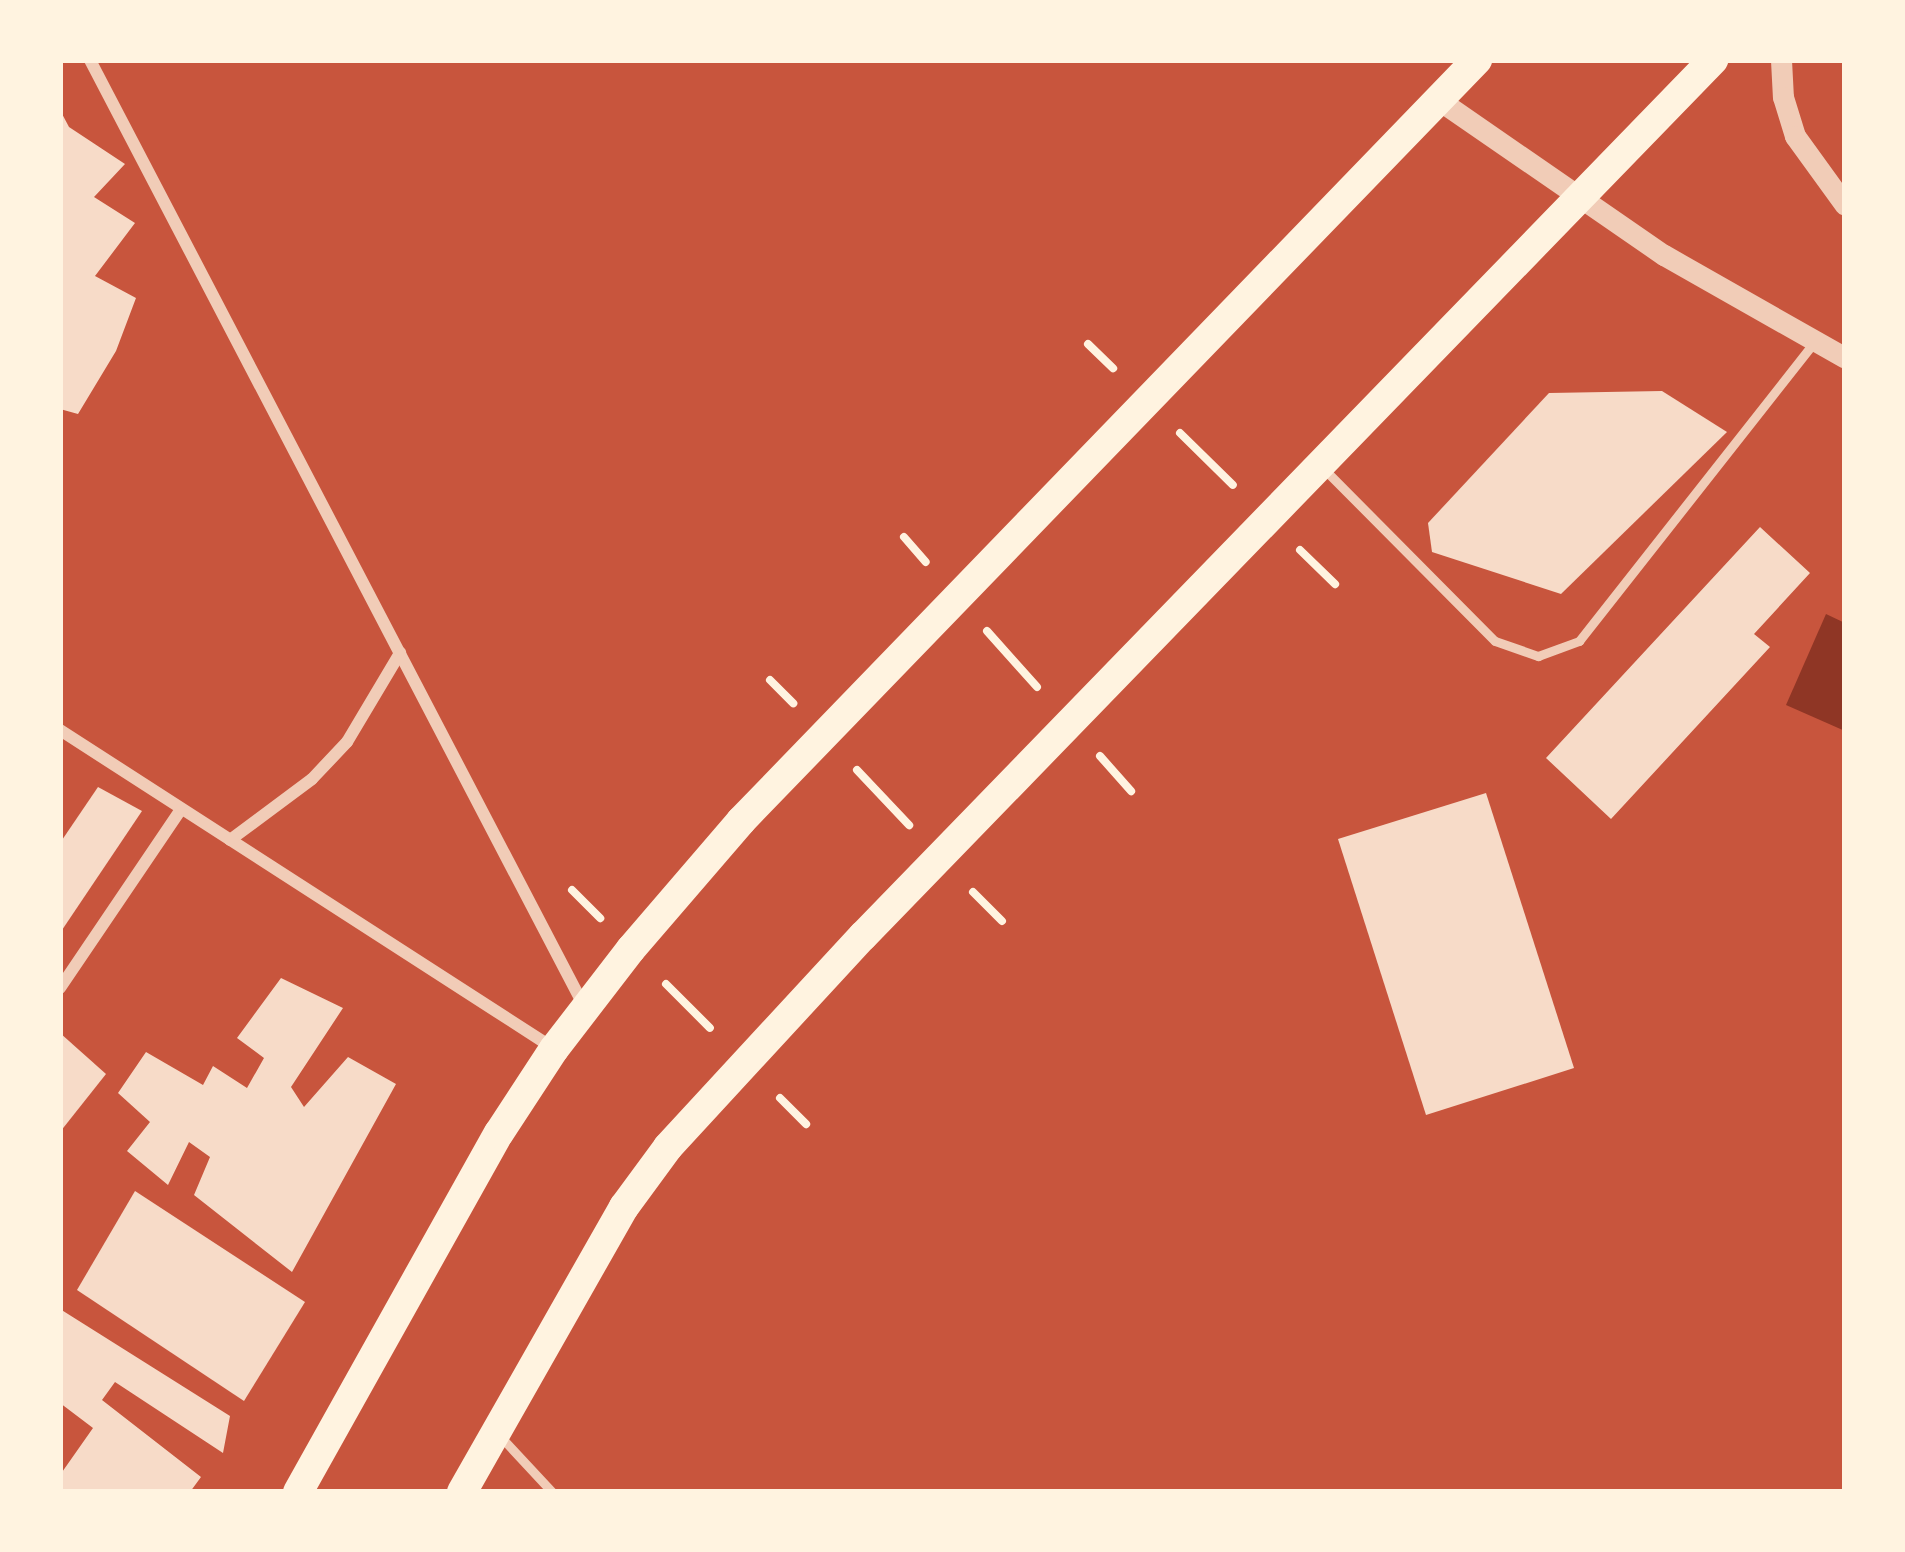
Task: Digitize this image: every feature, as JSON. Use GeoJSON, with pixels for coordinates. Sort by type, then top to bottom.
{"type":"FeatureCollection","features":[{"type":"Feature","properties":{"kind":"main road"},"geometry":{"type":"LineString","coordinates":[[298,1492],[463,1195],[554,1049],[631,949],[824,735],[1477,60]]}},
{"type":"Feature","properties":{"kind":"main road"},"geometry":{"type":"LineString","coordinates":[[462,1492],[625,1207],[668,1147],[743,1061],[1713,60]]}},
{"type":"Feature","properties":{"kind":"street"},"geometry":{"type":"LineString","coordinates":[[90,60],[584,1007]]}},
{"type":"Feature","properties":{"kind":"street"},"geometry":{"type":"LineString","coordinates":[[1781,60],[1795,136],[1845,205]]}},
{"type":"Feature","properties":{"kind":"street"},"geometry":{"type":"LineString","coordinates":[[1439,100],[1664,255],[1845,358]]}},
{"type":"Feature","properties":{"kind":"street"},"geometry":{"type":"LineString","coordinates":[[230,840],[286,801],[335,754],[400,653]]}},
{"type":"Feature","properties":{"kind":"street"},"geometry":{"type":"LineString","coordinates":[[60,730],[554,1049]]}},
{"type":"Feature","properties":{"kind":"street"},"geometry":{"type":"LineString","coordinates":[[60,988],[181,809]]}},
{"type":"Feature","properties":{"kind":"lane"},"geometry":{"type":"LineString","coordinates":[[1319,464],[1495,641],[1538,656],[1579,640],[1814,342]]}},
{"type":"Feature","properties":{"kind":"lane"},"geometry":{"type":"LineString","coordinates":[[497,1432],[552,1492]]}},
{"type":"Feature","properties":{"kind":"path"},"geometry":{"type":"LineString","coordinates":[[1088,344],[1335,584]]}},
{"type":"Feature","properties":{"kind":"path"},"geometry":{"type":"LineString","coordinates":[[904,538],[1131,791]]}},
{"type":"Feature","properties":{"kind":"path"},"geometry":{"type":"LineString","coordinates":[[770,680],[1001,921]]}},
{"type":"Feature","properties":{"kind":"path"},"geometry":{"type":"LineString","coordinates":[[571,889],[806,1124]]}},
{"type":"Feature","properties":{"kind":"shaded area"},"geometry":{"type":"Polygon","coordinates":[[[1826,614],[1845,623],[1845,731],[1786,705],[1826,614]]]}},
{"type":"Feature","properties":{"kind":"building"},"geometry":{"type":"Polygon","coordinates":[[[60,110],[69,127],[125,164],[94,197],[135,223],[95,276],[136,298],[116,351],[78,414],[60,409],[60,110]]]}},
{"type":"Feature","properties":{"kind":"building"},"geometry":{"type":"Polygon","coordinates":[[[1662,391],[1727,432],[1561,594],[1432,552],[1428,523],[1549,393],[1662,391]]]}},
{"type":"Feature","properties":{"kind":"building"},"geometry":{"type":"Polygon","coordinates":[[[1760,527],[1810,573],[1754,634],[1770,647],[1611,819],[1546,758],[1760,527]]]}},
{"type":"Feature","properties":{"kind":"building"},"geometry":{"type":"Polygon","coordinates":[[[98,787],[142,811],[60,933],[60,843],[98,787]]]}},
{"type":"Feature","properties":{"kind":"building"},"geometry":{"type":"Polygon","coordinates":[[[1486,793],[1574,1068],[1426,1115],[1338,839],[1486,793]]]}},
{"type":"Feature","properties":{"kind":"building"},"geometry":{"type":"Polygon","coordinates":[[[281,978],[343,1008],[291,1087],[304,1107],[348,1057],[396,1084],[292,1272],[194,1195],[210,1157],[189,1142],[168,1185],[127,1151],[150,1122],[118,1093],[146,1052],[203,1085],[213,1066],[247,1088],[264,1058],[237,1038],[281,978]]]}},
{"type":"Feature","properties":{"kind":"building"},"geometry":{"type":"Polygon","coordinates":[[[60,1033],[106,1074],[60,1132],[60,1033]]]}},
{"type":"Feature","properties":{"kind":"building"},"geometry":{"type":"Polygon","coordinates":[[[135,1191],[305,1302],[244,1401],[77,1290],[135,1191]]]}},
{"type":"Feature","properties":{"kind":"building"},"geometry":{"type":"Polygon","coordinates":[[[60,1309],[230,1416],[223,1453],[115,1382],[102,1400],[201,1477],[190,1492],[60,1492],[60,1475],[93,1428],[60,1403],[60,1309]]]}}]}
